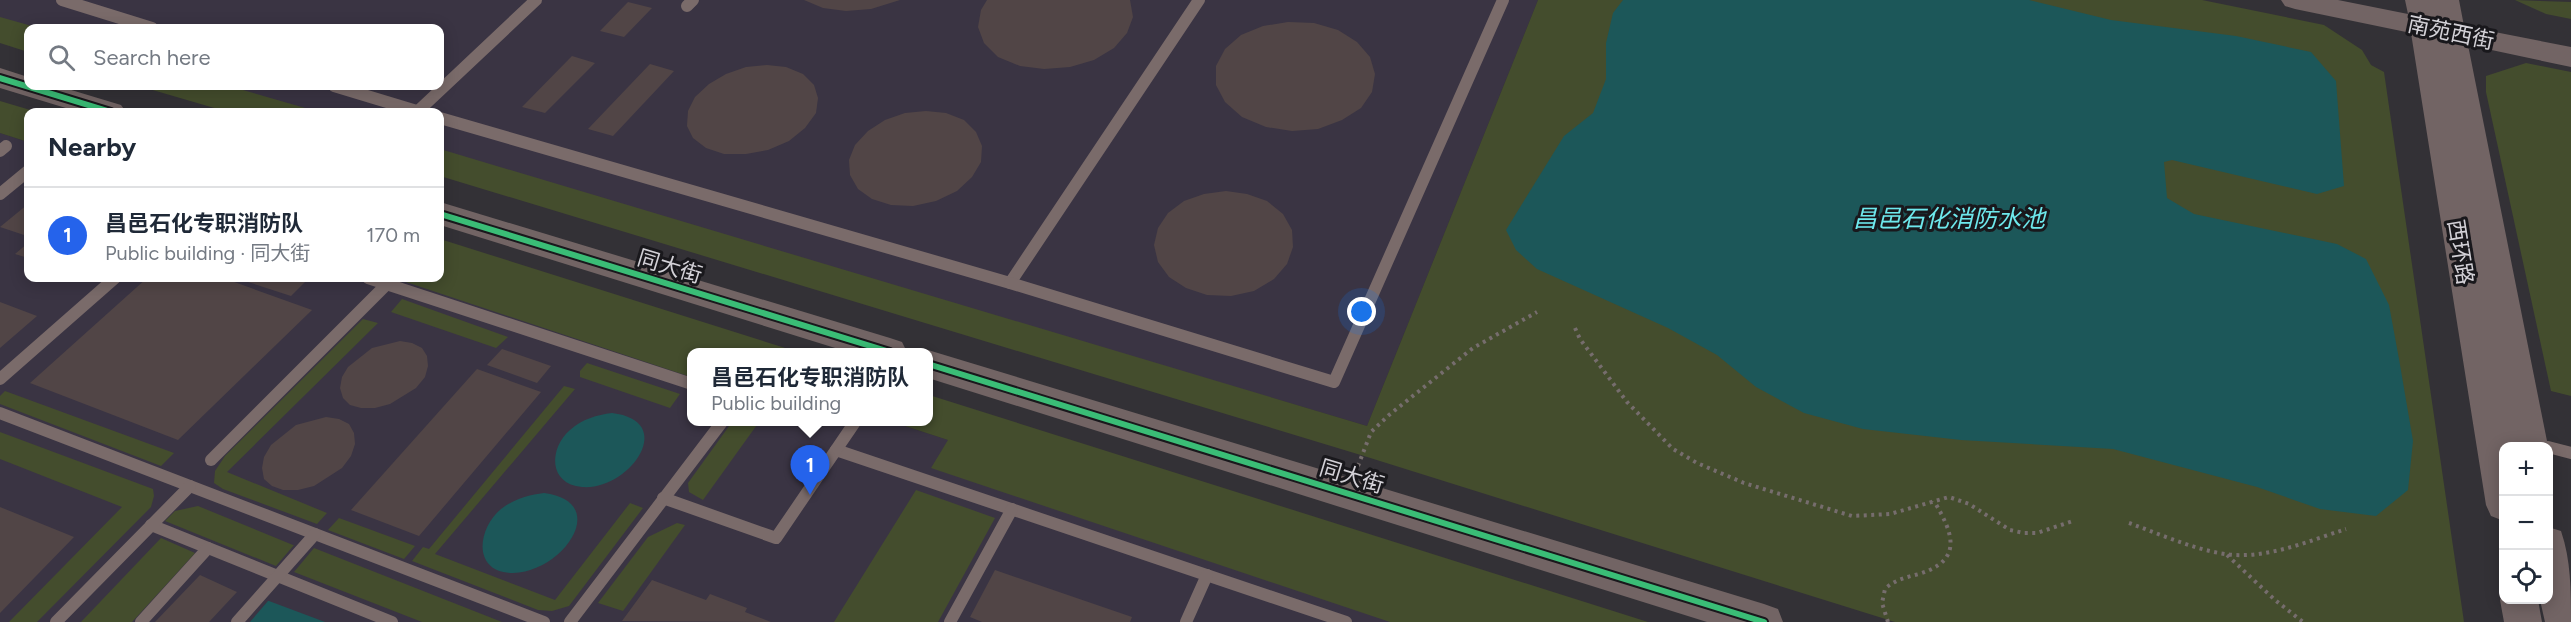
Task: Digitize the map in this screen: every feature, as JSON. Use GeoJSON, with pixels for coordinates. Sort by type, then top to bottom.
{"type":"FeatureCollection","features":[{"type":"Feature","properties":{"kind":"main road","name":"南苑西街"},"geometry":{"type":"LineString","coordinates":[[2295,0],[2434,13],[2571,37]]}},
{"type":"Feature","properties":{"kind":"main road","name":"南苑西街"},"geometry":{"type":"LineString","coordinates":[[2386,0],[2571,57]]}},
{"type":"Feature","properties":{"kind":"main road","name":"西环路"},"geometry":{"type":"LineString","coordinates":[[2434,13],[2491,429],[2502,496]]}},
{"type":"Feature","properties":{"kind":"main road","name":"西环路"},"geometry":{"type":"LineString","coordinates":[[2434,13],[2537,442]]}},
{"type":"Feature","properties":{"kind":"main road"},"geometry":{"type":"LineString","coordinates":[[0,78],[24,85]]}},
{"type":"Feature","properties":{"kind":"main road"},"geometry":{"type":"LineString","coordinates":[[39,90],[98,108]]}},
{"type":"Feature","properties":{"kind":"main road","name":"同大街"},"geometry":{"type":"LineString","coordinates":[[444,215],[877,348]]}},
{"type":"Feature","properties":{"kind":"main road","name":"同大街"},"geometry":{"type":"LineString","coordinates":[[933,366],[1764,622]]}},
{"type":"Feature","properties":{"kind":"main road"},"geometry":{"type":"LineString","coordinates":[[2549,550],[2564,622]]}},
{"type":"Feature","properties":{"kind":"main road"},"geometry":{"type":"LineString","coordinates":[[2520,604],[2523,622]]}},
{"type":"Feature","properties":{"kind":"lane"},"geometry":{"type":"LineString","coordinates":[[62,0],[139,24]]}},
{"type":"Feature","properties":{"kind":"lane"},"geometry":{"type":"LineString","coordinates":[[444,87],[536,0]]}},
{"type":"Feature","properties":{"kind":"lane"},"geometry":{"type":"LineString","coordinates":[[1010,283],[1199,0]]}},
{"type":"Feature","properties":{"kind":"lane"},"geometry":{"type":"LineString","coordinates":[[444,119],[1010,283],[1334,382],[1503,0]]}},
{"type":"Feature","properties":{"kind":"lane"},"geometry":{"type":"LineString","coordinates":[[347,90],[405,108]]}},
{"type":"Feature","properties":{"kind":"lane"},"geometry":{"type":"LineString","coordinates":[[422,108],[441,90]]}},
{"type":"Feature","properties":{"kind":"lane"},"geometry":{"type":"LineString","coordinates":[[0,144],[6,146],[0,151]]}},
{"type":"Feature","properties":{"kind":"lane"},"geometry":{"type":"LineString","coordinates":[[0,194],[24,174]]}},
{"type":"Feature","properties":{"kind":"lane"},"geometry":{"type":"LineString","coordinates":[[0,379],[110,282]]}},
{"type":"Feature","properties":{"kind":"lane"},"geometry":{"type":"LineString","coordinates":[[381,282],[687,382]]}},
{"type":"Feature","properties":{"kind":"lane"},"geometry":{"type":"LineString","coordinates":[[211,460],[387,284]]}},
{"type":"Feature","properties":{"kind":"lane"},"geometry":{"type":"LineString","coordinates":[[0,413],[544,622]]}},
{"type":"Feature","properties":{"kind":"lane"},"geometry":{"type":"LineString","coordinates":[[570,622],[719,426]]}},
{"type":"Feature","properties":{"kind":"lane"},"geometry":{"type":"LineString","coordinates":[[663,498],[776,538],[852,426]]}},
{"type":"Feature","properties":{"kind":"lane"},"geometry":{"type":"LineString","coordinates":[[2491,429],[2527,442]]}},
{"type":"Feature","properties":{"kind":"lane"},"geometry":{"type":"LineString","coordinates":[[2553,449],[2571,453]]}},
{"type":"Feature","properties":{"kind":"lane"},"geometry":{"type":"LineString","coordinates":[[836,450],[1346,622]]}},
{"type":"Feature","properties":{"kind":"lane"},"geometry":{"type":"LineString","coordinates":[[56,622],[190,486]]}},
{"type":"Feature","properties":{"kind":"lane"},"geometry":{"type":"LineString","coordinates":[[950,622],[1012,509]]}},
{"type":"Feature","properties":{"kind":"lane"},"geometry":{"type":"LineString","coordinates":[[152,525],[278,576],[361,617],[392,622]]}},
{"type":"Feature","properties":{"kind":"lane"},"geometry":{"type":"LineString","coordinates":[[237,622],[315,534]]}},
{"type":"Feature","properties":{"kind":"lane"},"geometry":{"type":"LineString","coordinates":[[141,622],[208,548]]}},
{"type":"Feature","properties":{"kind":"lane"},"geometry":{"type":"LineString","coordinates":[[1186,622],[1207,575]]}},
{"type":"Feature","properties":{"kind":"path"},"geometry":{"type":"LineString","coordinates":[[1358,466],[1371,432],[1389,415],[1473,348],[1537,312]]}},
{"type":"Feature","properties":{"kind":"path"},"geometry":{"type":"LineString","coordinates":[[1575,328],[1580,339],[1626,402],[1673,449],[1697,463],[1744,483],[1852,516],[1890,514],[1949,497],[1969,504],[2010,530],[2037,533],[2073,521]]}},
{"type":"Feature","properties":{"kind":"path"},"geometry":{"type":"LineString","coordinates":[[1888,622],[1882,605],[1882,593],[1888,585],[1938,566],[1946,560],[1950,550],[1949,533],[1943,515],[1934,501]]}},
{"type":"Feature","properties":{"kind":"path"},"geometry":{"type":"LineString","coordinates":[[2129,523],[2227,554],[2257,552],[2297,545],[2346,529]]}},
{"type":"Feature","properties":{"kind":"path"},"geometry":{"type":"LineString","coordinates":[[2227,554],[2275,600],[2302,622]]}},
{"type":"Feature","properties":{"kind":"shaded area"},"geometry":{"type":"Polygon","coordinates":[[[0,0],[1538,0],[1367,426],[444,153],[444,108],[293,108],[229,90],[444,90],[444,24],[24,24],[24,27],[0,22],[0,0]]]}},
{"type":"Feature","properties":{"kind":"shaded area"},"geometry":{"type":"Polygon","coordinates":[[[0,133],[24,141],[24,282],[444,282],[444,276],[687,356],[687,426],[905,426],[1505,622],[0,622],[0,133]]]}},
{"type":"Feature","properties":{"kind":"green space"},"geometry":{"type":"Polygon","coordinates":[[[1538,0],[2202,0],[2324,25],[2362,50],[2371,65],[2384,72],[2464,622],[1895,622],[1364,456],[444,177],[444,150],[1367,426],[1538,0]]]}},
{"type":"Feature","properties":{"kind":"green space"},"geometry":{"type":"Polygon","coordinates":[[[2515,0],[2571,2],[2571,19],[2546,14],[2515,0]]]}},
{"type":"Feature","properties":{"kind":"green space"},"geometry":{"type":"Polygon","coordinates":[[[0,17],[25,24],[24,51],[0,43],[0,17]]]}},
{"type":"Feature","properties":{"kind":"green space"},"geometry":{"type":"Polygon","coordinates":[[[2526,63],[2571,72],[2571,396],[2551,391],[2486,92],[2486,76],[2526,63]]]}},
{"type":"Feature","properties":{"kind":"green space"},"geometry":{"type":"Polygon","coordinates":[[[153,90],[243,90],[305,108],[214,108],[153,90]]]}},
{"type":"Feature","properties":{"kind":"green space"},"geometry":{"type":"Polygon","coordinates":[[[0,101],[24,108],[24,141],[0,133],[0,101]]]}},
{"type":"Feature","properties":{"kind":"green space"},"geometry":{"type":"Polygon","coordinates":[[[444,240],[785,348],[687,348],[687,376],[406,282],[444,282],[444,240]]]}},
{"type":"Feature","properties":{"kind":"green space"},"geometry":{"type":"Polygon","coordinates":[[[402,299],[508,337],[496,348],[391,312],[402,299]]]}},
{"type":"Feature","properties":{"kind":"green space"},"geometry":{"type":"Polygon","coordinates":[[[363,319],[378,323],[227,472],[327,513],[317,524],[223,489],[214,483],[215,471],[225,456],[363,319]]]}},
{"type":"Feature","properties":{"kind":"green space"},"geometry":{"type":"Polygon","coordinates":[[[587,363],[680,394],[670,408],[580,377],[580,371],[587,363]]]}},
{"type":"Feature","properties":{"kind":"green space"},"geometry":{"type":"Polygon","coordinates":[[[564,386],[575,389],[435,554],[555,600],[630,503],[643,508],[569,606],[552,611],[538,610],[412,561],[423,547],[429,549],[564,386]]]}},
{"type":"Feature","properties":{"kind":"green space"},"geometry":{"type":"Polygon","coordinates":[[[5,391],[174,453],[161,466],[0,404],[0,396],[5,391]]]}},
{"type":"Feature","properties":{"kind":"green space"},"geometry":{"type":"Polygon","coordinates":[[[933,396],[1648,622],[1390,622],[931,468],[948,440],[905,426],[933,426],[933,396]]]}},
{"type":"Feature","properties":{"kind":"green space"},"geometry":{"type":"Polygon","coordinates":[[[729,426],[756,426],[703,500],[689,492],[688,483],[729,426]]]}},
{"type":"Feature","properties":{"kind":"green space"},"geometry":{"type":"Polygon","coordinates":[[[0,432],[153,489],[151,507],[37,622],[9,622],[122,507],[0,459],[0,432]]]}},
{"type":"Feature","properties":{"kind":"green space"},"geometry":{"type":"Polygon","coordinates":[[[916,490],[995,518],[938,622],[834,622],[916,490]]]}},
{"type":"Feature","properties":{"kind":"green space"},"geometry":{"type":"Polygon","coordinates":[[[198,506],[294,545],[276,566],[165,521],[175,511],[198,506]]]}},
{"type":"Feature","properties":{"kind":"green space"},"geometry":{"type":"Polygon","coordinates":[[[339,518],[415,546],[404,559],[328,530],[339,518]]]}},
{"type":"Feature","properties":{"kind":"green space"},"geometry":{"type":"Polygon","coordinates":[[[677,523],[685,525],[623,611],[598,603],[648,537],[677,523]]]}},
{"type":"Feature","properties":{"kind":"green space"},"geometry":{"type":"Polygon","coordinates":[[[161,538],[195,553],[132,622],[81,622],[161,538]]]}},
{"type":"Feature","properties":{"kind":"green space"},"geometry":{"type":"Polygon","coordinates":[[[314,548],[502,622],[422,622],[294,572],[314,548]]]}},
{"type":"Feature","properties":{"kind":"water","name":"昌邑石化消防水池"},"geometry":{"type":"Polygon","coordinates":[[[1623,0],[2029,0],[2111,20],[2236,36],[2311,52],[2336,81],[2344,186],[2317,194],[2172,160],[2164,162],[2167,198],[2194,214],[2337,244],[2366,259],[2389,305],[2399,359],[2413,441],[2408,490],[2376,516],[2320,509],[2257,487],[2113,449],[1961,440],[1863,429],[1804,413],[1756,387],[1717,355],[1668,328],[1537,269],[1516,250],[1506,230],[1564,136],[1593,113],[1606,79],[1606,43],[1613,13],[1623,0]]]}},
{"type":"Feature","properties":{"kind":"water"},"geometry":{"type":"Polygon","coordinates":[[[612,413],[632,419],[642,428],[644,441],[640,454],[630,467],[616,478],[600,485],[582,487],[563,479],[555,464],[558,446],[563,437],[585,420],[612,413]]]}},
{"type":"Feature","properties":{"kind":"water"},"geometry":{"type":"Polygon","coordinates":[[[544,493],[564,499],[575,509],[577,522],[573,536],[563,550],[531,570],[513,573],[500,571],[490,566],[485,558],[483,538],[493,517],[516,500],[544,493]]]}},
{"type":"Feature","properties":{"kind":"water"},"geometry":{"type":"Polygon","coordinates":[[[269,601],[325,622],[250,622],[269,601]]]}},
{"type":"Feature","properties":{"kind":"building"},"geometry":{"type":"Polygon","coordinates":[[[804,0],[900,0],[871,9],[846,11],[823,8],[804,0]]]}},
{"type":"Feature","properties":{"kind":"building"},"geometry":{"type":"Polygon","coordinates":[[[987,0],[1130,0],[1133,17],[1127,33],[1114,48],[1094,60],[1070,67],[1044,69],[1020,66],[998,57],[984,43],[978,27],[981,10],[987,0]]]}},
{"type":"Feature","properties":{"kind":"building"},"geometry":{"type":"Polygon","coordinates":[[[628,2],[652,8],[624,37],[600,31],[628,2]]]}},
{"type":"Feature","properties":{"kind":"building"},"geometry":{"type":"Polygon","coordinates":[[[1288,22],[1314,23],[1338,30],[1357,42],[1370,57],[1375,74],[1372,92],[1361,108],[1342,120],[1318,129],[1292,131],[1266,127],[1242,117],[1225,102],[1216,85],[1216,66],[1225,49],[1241,35],[1263,26],[1288,22]]]}},
{"type":"Feature","properties":{"kind":"building"},"geometry":{"type":"Polygon","coordinates":[[[572,56],[595,63],[545,113],[522,107],[572,56]]]}},
{"type":"Feature","properties":{"kind":"building"},"geometry":{"type":"Polygon","coordinates":[[[650,64],[674,71],[613,136],[588,129],[650,64]]]}},
{"type":"Feature","properties":{"kind":"building"},"geometry":{"type":"Polygon","coordinates":[[[767,65],[786,67],[803,74],[814,85],[818,98],[816,113],[805,128],[789,141],[768,150],[746,154],[724,154],[706,148],[693,138],[687,126],[688,111],[695,97],[709,84],[726,74],[746,67],[767,65]]]}},
{"type":"Feature","properties":{"kind":"building"},"geometry":{"type":"Polygon","coordinates":[[[926,111],[946,113],[964,120],[976,132],[982,146],[981,162],[972,177],[957,191],[936,201],[913,206],[891,205],[872,199],[858,189],[850,175],[849,160],[855,145],[868,131],[885,120],[905,113],[926,111]]]}},
{"type":"Feature","properties":{"kind":"building"},"geometry":{"type":"Polygon","coordinates":[[[1226,191],[1247,194],[1267,201],[1283,214],[1292,230],[1293,247],[1287,264],[1274,279],[1254,291],[1231,296],[1207,295],[1186,288],[1169,277],[1158,262],[1154,245],[1158,228],[1168,213],[1184,201],[1204,194],[1226,191]]]}},
{"type":"Feature","properties":{"kind":"building"},"geometry":{"type":"Polygon","coordinates":[[[24,207],[24,235],[0,227],[24,207]]]}},
{"type":"Feature","properties":{"kind":"building"},"geometry":{"type":"Polygon","coordinates":[[[24,246],[24,257],[15,254],[24,246]]]}},
{"type":"Feature","properties":{"kind":"building"},"geometry":{"type":"Polygon","coordinates":[[[143,282],[234,282],[312,310],[178,440],[30,383],[143,282]]]}},
{"type":"Feature","properties":{"kind":"building"},"geometry":{"type":"Polygon","coordinates":[[[248,282],[305,282],[291,296],[248,282]]]}},
{"type":"Feature","properties":{"kind":"building"},"geometry":{"type":"Polygon","coordinates":[[[0,302],[37,316],[0,348],[0,302]]]}},
{"type":"Feature","properties":{"kind":"building"},"geometry":{"type":"Polygon","coordinates":[[[400,341],[422,348],[427,356],[428,366],[425,377],[416,388],[390,404],[375,408],[350,405],[343,398],[340,388],[342,377],[348,367],[372,348],[400,341]]]}},
{"type":"Feature","properties":{"kind":"building"},"geometry":{"type":"Polygon","coordinates":[[[502,349],[551,366],[537,383],[487,365],[502,349]]]}},
{"type":"Feature","properties":{"kind":"building"},"geometry":{"type":"Polygon","coordinates":[[[477,369],[541,392],[419,536],[351,510],[477,369]]]}},
{"type":"Feature","properties":{"kind":"building"},"geometry":{"type":"Polygon","coordinates":[[[326,417],[339,419],[349,424],[354,433],[355,444],[351,456],[342,468],[314,486],[298,490],[283,490],[272,486],[264,479],[262,468],[264,457],[271,445],[296,425],[326,417]]]}},
{"type":"Feature","properties":{"kind":"building"},"geometry":{"type":"Polygon","coordinates":[[[0,507],[74,537],[0,613],[0,507]]]}},
{"type":"Feature","properties":{"kind":"building"},"geometry":{"type":"Polygon","coordinates":[[[995,570],[1132,617],[1130,622],[982,622],[970,617],[995,570]]]}},
{"type":"Feature","properties":{"kind":"building"},"geometry":{"type":"Polygon","coordinates":[[[200,575],[237,592],[209,622],[155,622],[200,575]]]}},
{"type":"Feature","properties":{"kind":"building"},"geometry":{"type":"Polygon","coordinates":[[[652,580],[706,600],[710,594],[747,608],[745,612],[771,622],[622,621],[652,580]]]}},
{"type":"Feature","properties":{"kind":"cycle path"},"geometry":{"type":"LineString","coordinates":[[0,78],[24,85]]}},
{"type":"Feature","properties":{"kind":"cycle path"},"geometry":{"type":"LineString","coordinates":[[39,90],[98,108]]}},
{"type":"Feature","properties":{"kind":"cycle path"},"geometry":{"type":"LineString","coordinates":[[444,215],[877,348]]}},
{"type":"Feature","properties":{"kind":"cycle path"},"geometry":{"type":"LineString","coordinates":[[933,366],[1764,622]]}},
{"type":"Feature","properties":{"kind":"place","name":"昌邑石化专职消防队"},"geometry":{"type":"Point","coordinates":[810,495]}}]}
